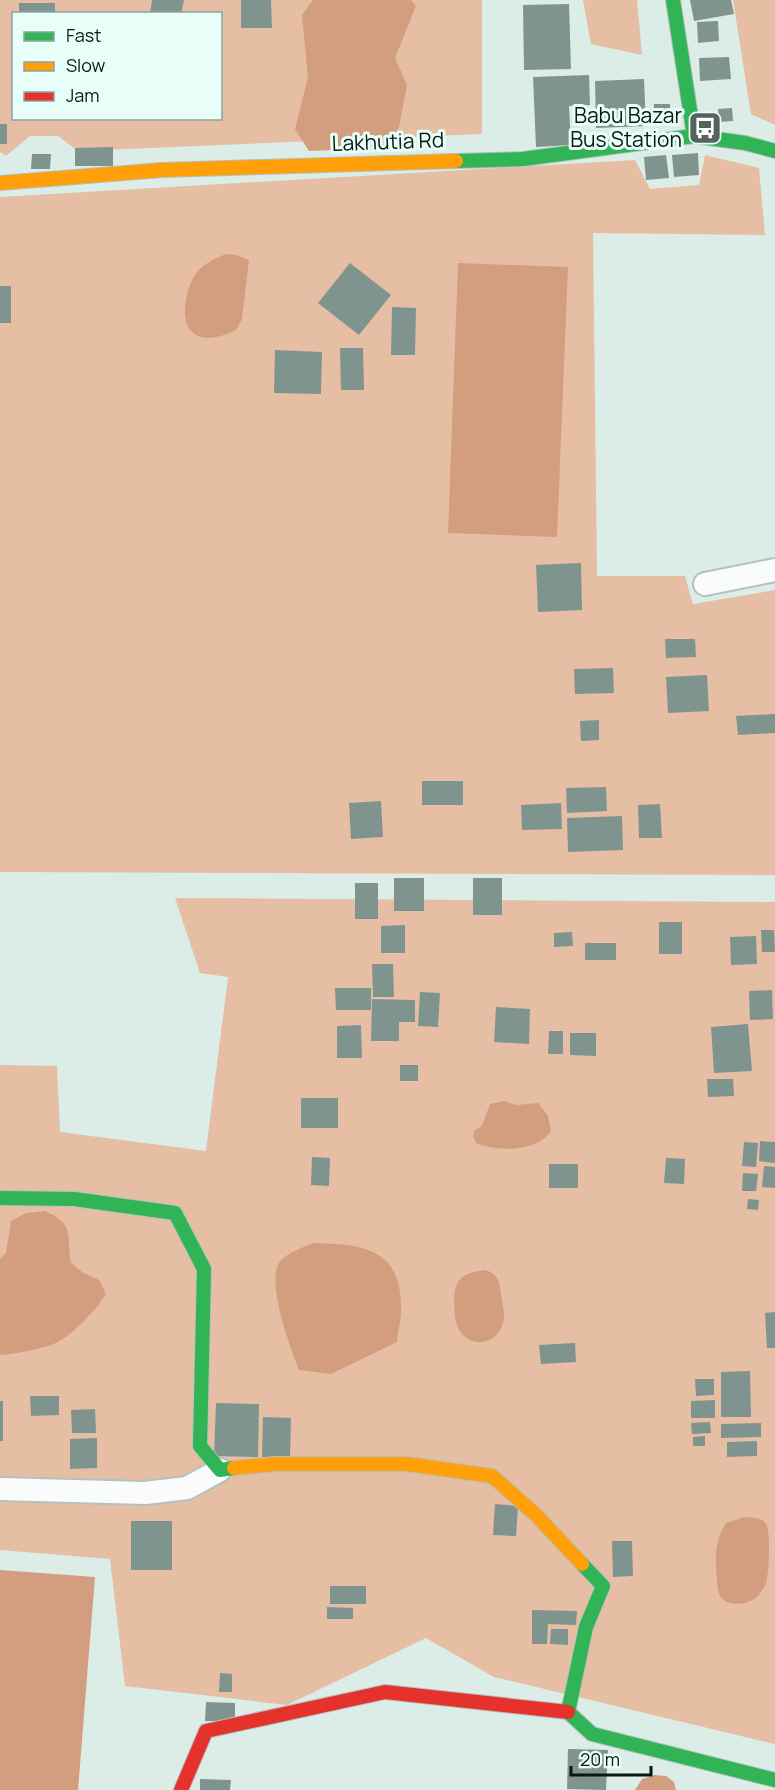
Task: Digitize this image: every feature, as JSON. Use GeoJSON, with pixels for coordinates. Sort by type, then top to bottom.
{"type":"FeatureCollection","features":[{"type":"Feature","properties":{"kind":"street"},"geometry":{"type":"LineString","coordinates":[[673,0],[694,136]]}},
{"type":"Feature","properties":{"kind":"street","name":"Lakhutia Rd"},"geometry":{"type":"LineString","coordinates":[[0,183],[162,170],[523,159],[694,136],[745,143],[775,151]]}},
{"type":"Feature","properties":{"kind":"street"},"geometry":{"type":"LineString","coordinates":[[705,584],[775,570]]}},
{"type":"Feature","properties":{"kind":"street"},"geometry":{"type":"LineString","coordinates":[[0,1198],[75,1199],[176,1213],[204,1269],[200,1446],[220,1470]]}},
{"type":"Feature","properties":{"kind":"street"},"geometry":{"type":"LineString","coordinates":[[0,1490],[145,1492],[187,1488],[220,1470],[285,1464],[407,1464],[492,1476],[537,1515],[603,1586],[586,1627],[568,1712]]}},
{"type":"Feature","properties":{"kind":"street"},"geometry":{"type":"LineString","coordinates":[[181,1790],[206,1731],[385,1692],[568,1712],[592,1734],[775,1780]]}},
{"type":"Feature","properties":{"kind":"shaded area"},"geometry":{"type":"Polygon","coordinates":[[[0,0],[482,0],[482,134],[78,151],[58,136],[30,136],[6,156],[0,152],[0,0]]]}},
{"type":"Feature","properties":{"kind":"shaded area"},"geometry":{"type":"Polygon","coordinates":[[[313,0],[411,0],[416,6],[395,58],[407,85],[399,127],[386,148],[309,151],[295,129],[308,77],[302,15],[313,0]]]}},
{"type":"Feature","properties":{"kind":"shaded area"},"geometry":{"type":"Polygon","coordinates":[[[583,0],[637,0],[642,55],[591,44],[583,0]]]}},
{"type":"Feature","properties":{"kind":"shaded area"},"geometry":{"type":"Polygon","coordinates":[[[733,0],[775,0],[775,125],[751,114],[733,0]]]}},
{"type":"Feature","properties":{"kind":"shaded area"},"geometry":{"type":"Polygon","coordinates":[[[705,155],[759,168],[765,235],[593,233],[597,576],[685,576],[693,604],[775,590],[775,875],[0,872],[0,197],[635,160],[650,189],[699,185],[705,155]]]}},
{"type":"Feature","properties":{"kind":"shaded area"},"geometry":{"type":"Polygon","coordinates":[[[226,254],[249,260],[242,319],[236,330],[220,336],[202,337],[192,332],[185,319],[190,284],[201,268],[226,254]]]}},
{"type":"Feature","properties":{"kind":"shaded area"},"geometry":{"type":"Polygon","coordinates":[[[458,263],[568,267],[557,537],[448,533],[458,263]]]}},
{"type":"Feature","properties":{"kind":"shaded area"},"geometry":{"type":"Polygon","coordinates":[[[175,898],[775,902],[775,1744],[494,1677],[426,1638],[287,1705],[125,1686],[110,1559],[0,1550],[0,1065],[57,1066],[60,1132],[206,1151],[228,977],[200,973],[175,898]]]}},
{"type":"Feature","properties":{"kind":"shaded area"},"geometry":{"type":"Polygon","coordinates":[[[504,1101],[516,1105],[538,1103],[548,1116],[551,1131],[537,1143],[516,1148],[495,1148],[476,1143],[473,1136],[475,1130],[482,1126],[490,1104],[504,1101]]]}},
{"type":"Feature","properties":{"kind":"shaded area"},"geometry":{"type":"Polygon","coordinates":[[[45,1211],[55,1216],[65,1226],[71,1263],[82,1272],[99,1280],[106,1294],[82,1323],[59,1341],[32,1350],[0,1355],[0,1259],[6,1253],[11,1221],[26,1213],[45,1211]]]}},
{"type":"Feature","properties":{"kind":"shaded area"},"geometry":{"type":"Polygon","coordinates":[[[313,1243],[346,1245],[374,1253],[385,1260],[393,1271],[399,1286],[401,1310],[397,1342],[331,1374],[299,1370],[281,1318],[276,1288],[276,1275],[280,1261],[313,1243]]]}},
{"type":"Feature","properties":{"kind":"shaded area"},"geometry":{"type":"Polygon","coordinates":[[[485,1270],[498,1279],[504,1318],[501,1329],[495,1336],[487,1341],[479,1342],[463,1335],[458,1327],[454,1297],[457,1284],[461,1279],[474,1272],[485,1270]]]}},
{"type":"Feature","properties":{"kind":"shaded area"},"geometry":{"type":"Polygon","coordinates":[[[745,1517],[760,1519],[768,1528],[768,1571],[766,1583],[759,1595],[751,1601],[735,1604],[726,1601],[718,1592],[716,1550],[726,1523],[745,1517]]]}},
{"type":"Feature","properties":{"kind":"shaded area"},"geometry":{"type":"Polygon","coordinates":[[[0,1570],[95,1577],[78,1790],[0,1790],[0,1570]]]}},
{"type":"Feature","properties":{"kind":"shaded area"},"geometry":{"type":"Polygon","coordinates":[[[655,1775],[666,1776],[674,1782],[676,1790],[635,1790],[642,1779],[655,1775]]]}},
{"type":"Feature","properties":{"kind":"building"},"geometry":{"type":"Polygon","coordinates":[[[152,0],[184,0],[181,12],[150,12],[152,0]]]}},
{"type":"Feature","properties":{"kind":"building"},"geometry":{"type":"Polygon","coordinates":[[[241,0],[271,0],[272,28],[241,28],[241,0]]]}},
{"type":"Feature","properties":{"kind":"building"},"geometry":{"type":"Polygon","coordinates":[[[690,0],[731,0],[734,14],[694,21],[690,0]]]}},
{"type":"Feature","properties":{"kind":"building"},"geometry":{"type":"Polygon","coordinates":[[[19,3],[55,3],[55,12],[19,12],[19,3]]]}},
{"type":"Feature","properties":{"kind":"building"},"geometry":{"type":"Polygon","coordinates":[[[569,4],[571,69],[524,70],[523,5],[569,4]]]}},
{"type":"Feature","properties":{"kind":"building"},"geometry":{"type":"Polygon","coordinates":[[[718,21],[719,41],[698,43],[697,22],[718,21]]]}},
{"type":"Feature","properties":{"kind":"building"},"geometry":{"type":"Polygon","coordinates":[[[729,57],[731,79],[700,81],[699,58],[729,57]]]}},
{"type":"Feature","properties":{"kind":"building"},"geometry":{"type":"Polygon","coordinates":[[[589,75],[590,105],[569,106],[571,145],[536,147],[533,77],[589,75]]]}},
{"type":"Feature","properties":{"kind":"building"},"geometry":{"type":"Polygon","coordinates":[[[644,79],[646,126],[596,128],[595,81],[644,79]]]}},
{"type":"Feature","properties":{"kind":"building"},"geometry":{"type":"Polygon","coordinates":[[[654,104],[670,104],[670,125],[653,125],[654,104]]]}},
{"type":"Feature","properties":{"kind":"building"},"geometry":{"type":"Polygon","coordinates":[[[732,108],[733,121],[719,122],[718,109],[732,108]]]}},
{"type":"Feature","properties":{"kind":"building"},"geometry":{"type":"Polygon","coordinates":[[[0,124],[7,124],[7,144],[0,144],[0,124]]]}},
{"type":"Feature","properties":{"kind":"building"},"geometry":{"type":"Polygon","coordinates":[[[113,147],[113,166],[75,166],[75,148],[113,147]]]}},
{"type":"Feature","properties":{"kind":"building"},"geometry":{"type":"Polygon","coordinates":[[[698,153],[699,175],[674,177],[672,155],[698,153]]]}},
{"type":"Feature","properties":{"kind":"building"},"geometry":{"type":"Polygon","coordinates":[[[32,154],[51,154],[50,169],[31,169],[32,154]]]}},
{"type":"Feature","properties":{"kind":"building"},"geometry":{"type":"Polygon","coordinates":[[[666,155],[669,178],[646,180],[644,157],[666,155]]]}},
{"type":"Feature","properties":{"kind":"building"},"geometry":{"type":"Polygon","coordinates":[[[350,263],[391,295],[359,335],[318,303],[350,263]]]}},
{"type":"Feature","properties":{"kind":"building"},"geometry":{"type":"Polygon","coordinates":[[[0,286],[11,286],[11,323],[0,323],[0,286]]]}},
{"type":"Feature","properties":{"kind":"building"},"geometry":{"type":"Polygon","coordinates":[[[392,307],[416,308],[415,355],[391,355],[392,307]]]}},
{"type":"Feature","properties":{"kind":"building"},"geometry":{"type":"Polygon","coordinates":[[[340,348],[363,348],[364,390],[341,390],[340,348]]]}},
{"type":"Feature","properties":{"kind":"building"},"geometry":{"type":"Polygon","coordinates":[[[275,350],[322,352],[321,394],[274,393],[275,350]]]}},
{"type":"Feature","properties":{"kind":"building"},"geometry":{"type":"Polygon","coordinates":[[[581,563],[582,610],[538,612],[536,565],[581,563]]]}},
{"type":"Feature","properties":{"kind":"building"},"geometry":{"type":"Polygon","coordinates":[[[665,639],[695,639],[696,657],[666,658],[665,639]]]}},
{"type":"Feature","properties":{"kind":"building"},"geometry":{"type":"Polygon","coordinates":[[[613,668],[614,693],[575,694],[574,669],[613,668]]]}},
{"type":"Feature","properties":{"kind":"building"},"geometry":{"type":"Polygon","coordinates":[[[707,675],[709,711],[668,713],[666,677],[707,675]]]}},
{"type":"Feature","properties":{"kind":"building"},"geometry":{"type":"Polygon","coordinates":[[[775,714],[775,733],[738,735],[736,716],[775,714]]]}},
{"type":"Feature","properties":{"kind":"building"},"geometry":{"type":"Polygon","coordinates":[[[599,720],[599,740],[581,741],[580,721],[599,720]]]}},
{"type":"Feature","properties":{"kind":"building"},"geometry":{"type":"Polygon","coordinates":[[[422,781],[463,781],[463,805],[422,805],[422,781]]]}},
{"type":"Feature","properties":{"kind":"building"},"geometry":{"type":"Polygon","coordinates":[[[606,787],[607,811],[567,813],[566,788],[606,787]]]}},
{"type":"Feature","properties":{"kind":"building"},"geometry":{"type":"Polygon","coordinates":[[[381,801],[383,837],[351,839],[349,803],[381,801]]]}},
{"type":"Feature","properties":{"kind":"building"},"geometry":{"type":"Polygon","coordinates":[[[561,803],[562,829],[522,830],[521,805],[561,803]]]}},
{"type":"Feature","properties":{"kind":"building"},"geometry":{"type":"Polygon","coordinates":[[[660,804],[662,838],[639,838],[638,805],[660,804]]]}},
{"type":"Feature","properties":{"kind":"building"},"geometry":{"type":"Polygon","coordinates":[[[622,816],[623,850],[568,852],[567,818],[622,816]]]}},
{"type":"Feature","properties":{"kind":"building"},"geometry":{"type":"Polygon","coordinates":[[[394,878],[424,878],[424,911],[394,911],[394,878]]]}},
{"type":"Feature","properties":{"kind":"building"},"geometry":{"type":"Polygon","coordinates":[[[473,878],[502,878],[502,915],[473,915],[473,878]]]}},
{"type":"Feature","properties":{"kind":"building"},"geometry":{"type":"Polygon","coordinates":[[[355,883],[378,883],[378,919],[355,919],[355,883]]]}},
{"type":"Feature","properties":{"kind":"building"},"geometry":{"type":"Polygon","coordinates":[[[659,922],[682,922],[682,954],[659,954],[659,922]]]}},
{"type":"Feature","properties":{"kind":"building"},"geometry":{"type":"Polygon","coordinates":[[[405,925],[405,953],[381,953],[381,926],[405,925]]]}},
{"type":"Feature","properties":{"kind":"building"},"geometry":{"type":"Polygon","coordinates":[[[761,930],[774,930],[775,952],[762,952],[761,930]]]}},
{"type":"Feature","properties":{"kind":"building"},"geometry":{"type":"Polygon","coordinates":[[[572,932],[573,946],[554,947],[554,933],[572,932]]]}},
{"type":"Feature","properties":{"kind":"building"},"geometry":{"type":"Polygon","coordinates":[[[756,936],[757,964],[731,965],[730,937],[756,936]]]}},
{"type":"Feature","properties":{"kind":"building"},"geometry":{"type":"Polygon","coordinates":[[[585,943],[616,943],[616,960],[585,960],[585,943]]]}},
{"type":"Feature","properties":{"kind":"building"},"geometry":{"type":"Polygon","coordinates":[[[372,964],[393,964],[394,997],[373,997],[372,964]]]}},
{"type":"Feature","properties":{"kind":"building"},"geometry":{"type":"Polygon","coordinates":[[[335,988],[371,988],[371,1010],[336,1010],[335,988]]]}},
{"type":"Feature","properties":{"kind":"building"},"geometry":{"type":"Polygon","coordinates":[[[772,990],[773,1019],[750,1020],[749,991],[772,990]]]}},
{"type":"Feature","properties":{"kind":"building"},"geometry":{"type":"Polygon","coordinates":[[[420,992],[440,993],[438,1027],[418,1026],[420,992]]]}},
{"type":"Feature","properties":{"kind":"building"},"geometry":{"type":"Polygon","coordinates":[[[372,999],[415,1000],[415,1022],[399,1022],[399,1041],[371,1041],[372,999]]]}},
{"type":"Feature","properties":{"kind":"building"},"geometry":{"type":"Polygon","coordinates":[[[496,1007],[530,1009],[529,1044],[494,1042],[496,1007]]]}},
{"type":"Feature","properties":{"kind":"building"},"geometry":{"type":"Polygon","coordinates":[[[748,1024],[752,1071],[714,1073],[711,1027],[748,1024]]]}},
{"type":"Feature","properties":{"kind":"building"},"geometry":{"type":"Polygon","coordinates":[[[361,1025],[362,1058],[337,1058],[337,1026],[361,1025]]]}},
{"type":"Feature","properties":{"kind":"building"},"geometry":{"type":"Polygon","coordinates":[[[549,1031],[563,1031],[563,1054],[548,1054],[549,1031]]]}},
{"type":"Feature","properties":{"kind":"building"},"geometry":{"type":"Polygon","coordinates":[[[570,1033],[596,1033],[596,1056],[570,1055],[570,1033]]]}},
{"type":"Feature","properties":{"kind":"building"},"geometry":{"type":"Polygon","coordinates":[[[400,1065],[418,1065],[418,1081],[400,1081],[400,1065]]]}},
{"type":"Feature","properties":{"kind":"building"},"geometry":{"type":"Polygon","coordinates":[[[707,1079],[733,1079],[734,1096],[708,1097],[707,1079]]]}},
{"type":"Feature","properties":{"kind":"building"},"geometry":{"type":"Polygon","coordinates":[[[301,1098],[338,1098],[338,1128],[301,1128],[301,1098]]]}},
{"type":"Feature","properties":{"kind":"building"},"geometry":{"type":"Polygon","coordinates":[[[760,1141],[775,1142],[775,1163],[759,1161],[760,1141]]]}},
{"type":"Feature","properties":{"kind":"building"},"geometry":{"type":"Polygon","coordinates":[[[744,1142],[758,1143],[756,1167],[742,1166],[744,1142]]]}},
{"type":"Feature","properties":{"kind":"building"},"geometry":{"type":"Polygon","coordinates":[[[312,1157],[330,1158],[329,1186],[311,1185],[312,1157]]]}},
{"type":"Feature","properties":{"kind":"building"},"geometry":{"type":"Polygon","coordinates":[[[666,1158],[685,1159],[684,1184],[664,1183],[666,1158]]]}},
{"type":"Feature","properties":{"kind":"building"},"geometry":{"type":"Polygon","coordinates":[[[549,1164],[578,1164],[578,1188],[549,1188],[549,1164]]]}},
{"type":"Feature","properties":{"kind":"building"},"geometry":{"type":"Polygon","coordinates":[[[764,1166],[775,1167],[775,1188],[762,1187],[764,1166]]]}},
{"type":"Feature","properties":{"kind":"building"},"geometry":{"type":"Polygon","coordinates":[[[743,1173],[758,1174],[756,1191],[742,1191],[743,1173]]]}},
{"type":"Feature","properties":{"kind":"building"},"geometry":{"type":"Polygon","coordinates":[[[748,1199],[759,1200],[758,1210],[747,1209],[748,1199]]]}},
{"type":"Feature","properties":{"kind":"building"},"geometry":{"type":"Polygon","coordinates":[[[775,1312],[775,1348],[767,1348],[765,1313],[775,1312]]]}},
{"type":"Feature","properties":{"kind":"building"},"geometry":{"type":"Polygon","coordinates":[[[575,1343],[576,1362],[541,1364],[539,1345],[575,1343]]]}},
{"type":"Feature","properties":{"kind":"building"},"geometry":{"type":"Polygon","coordinates":[[[750,1371],[751,1417],[721,1417],[721,1372],[750,1371]]]}},
{"type":"Feature","properties":{"kind":"building"},"geometry":{"type":"Polygon","coordinates":[[[695,1379],[714,1379],[714,1395],[696,1396],[695,1379]]]}},
{"type":"Feature","properties":{"kind":"building"},"geometry":{"type":"Polygon","coordinates":[[[30,1396],[59,1396],[59,1415],[31,1416],[30,1396]]]}},
{"type":"Feature","properties":{"kind":"building"},"geometry":{"type":"Polygon","coordinates":[[[715,1400],[715,1418],[691,1418],[691,1401],[715,1400]]]}},
{"type":"Feature","properties":{"kind":"building"},"geometry":{"type":"Polygon","coordinates":[[[0,1401],[3,1401],[3,1441],[0,1441],[0,1401]]]}},
{"type":"Feature","properties":{"kind":"building"},"geometry":{"type":"Polygon","coordinates":[[[216,1403],[259,1404],[258,1457],[214,1456],[216,1403]]]}},
{"type":"Feature","properties":{"kind":"building"},"geometry":{"type":"Polygon","coordinates":[[[95,1409],[96,1433],[72,1433],[71,1410],[95,1409]]]}},
{"type":"Feature","properties":{"kind":"building"},"geometry":{"type":"Polygon","coordinates":[[[263,1417],[291,1418],[290,1458],[262,1457],[263,1417]]]}},
{"type":"Feature","properties":{"kind":"building"},"geometry":{"type":"Polygon","coordinates":[[[710,1422],[711,1433],[692,1434],[691,1423],[710,1422]]]}},
{"type":"Feature","properties":{"kind":"building"},"geometry":{"type":"Polygon","coordinates":[[[761,1423],[761,1437],[721,1438],[721,1424],[761,1423]]]}},
{"type":"Feature","properties":{"kind":"building"},"geometry":{"type":"Polygon","coordinates":[[[705,1436],[705,1446],[693,1446],[693,1437],[705,1436]]]}},
{"type":"Feature","properties":{"kind":"building"},"geometry":{"type":"Polygon","coordinates":[[[97,1438],[97,1468],[70,1469],[70,1439],[97,1438]]]}},
{"type":"Feature","properties":{"kind":"building"},"geometry":{"type":"Polygon","coordinates":[[[757,1441],[757,1456],[727,1457],[727,1442],[757,1441]]]}},
{"type":"Feature","properties":{"kind":"building"},"geometry":{"type":"Polygon","coordinates":[[[495,1504],[518,1506],[516,1536],[493,1535],[495,1504]]]}},
{"type":"Feature","properties":{"kind":"building"},"geometry":{"type":"Polygon","coordinates":[[[131,1521],[172,1521],[172,1570],[131,1570],[131,1521]]]}},
{"type":"Feature","properties":{"kind":"building"},"geometry":{"type":"Polygon","coordinates":[[[612,1541],[632,1541],[633,1576],[613,1577],[612,1541]]]}},
{"type":"Feature","properties":{"kind":"building"},"geometry":{"type":"Polygon","coordinates":[[[330,1586],[366,1586],[366,1604],[330,1604],[330,1586]]]}},
{"type":"Feature","properties":{"kind":"building"},"geometry":{"type":"Polygon","coordinates":[[[327,1607],[353,1608],[353,1619],[327,1619],[327,1607]]]}},
{"type":"Feature","properties":{"kind":"building"},"geometry":{"type":"Polygon","coordinates":[[[532,1610],[577,1611],[576,1625],[548,1624],[547,1644],[532,1644],[532,1610]]]}},
{"type":"Feature","properties":{"kind":"building"},"geometry":{"type":"Polygon","coordinates":[[[551,1629],[568,1629],[568,1645],[550,1644],[551,1629]]]}},
{"type":"Feature","properties":{"kind":"building"},"geometry":{"type":"Polygon","coordinates":[[[220,1673],[232,1674],[232,1692],[219,1692],[220,1673]]]}},
{"type":"Feature","properties":{"kind":"building"},"geometry":{"type":"Polygon","coordinates":[[[206,1702],[235,1703],[235,1721],[205,1721],[206,1702]]]}},
{"type":"Feature","properties":{"kind":"building"},"geometry":{"type":"Polygon","coordinates":[[[568,1749],[608,1750],[606,1790],[567,1789],[568,1749]]]}},
{"type":"Feature","properties":{"kind":"building"},"geometry":{"type":"Polygon","coordinates":[[[200,1779],[231,1780],[230,1790],[200,1790],[200,1779]]]}},
{"type":"Feature","properties":{"kind":"traffic: fast"},"geometry":{"type":"LineString","coordinates":[[673,0],[694,136]]}},
{"type":"Feature","properties":{"kind":"traffic: fast"},"geometry":{"type":"LineString","coordinates":[[456,161],[523,159],[694,136],[745,143],[775,151]]}},
{"type":"Feature","properties":{"kind":"traffic: fast"},"geometry":{"type":"LineString","coordinates":[[0,1198],[74,1199],[175,1213],[204,1269],[200,1446],[220,1470],[234,1468]]}},
{"type":"Feature","properties":{"kind":"traffic: fast"},"geometry":{"type":"LineString","coordinates":[[582,1564],[603,1586],[586,1627],[568,1712],[592,1734],[775,1780]]}},
{"type":"Feature","properties":{"kind":"traffic: slow"},"geometry":{"type":"LineString","coordinates":[[0,183],[162,170],[456,161]]}},
{"type":"Feature","properties":{"kind":"traffic: slow"},"geometry":{"type":"LineString","coordinates":[[234,1468],[275,1464],[407,1464],[492,1476],[536,1515],[582,1564]]}},
{"type":"Feature","properties":{"kind":"traffic: jam"},"geometry":{"type":"LineString","coordinates":[[181,1790],[206,1731],[385,1692],[568,1712]]}},
{"type":"Feature","properties":{"kind":"place","name":"Babu Bazar Bus Station"},"geometry":{"type":"Point","coordinates":[705,128]}}]}
